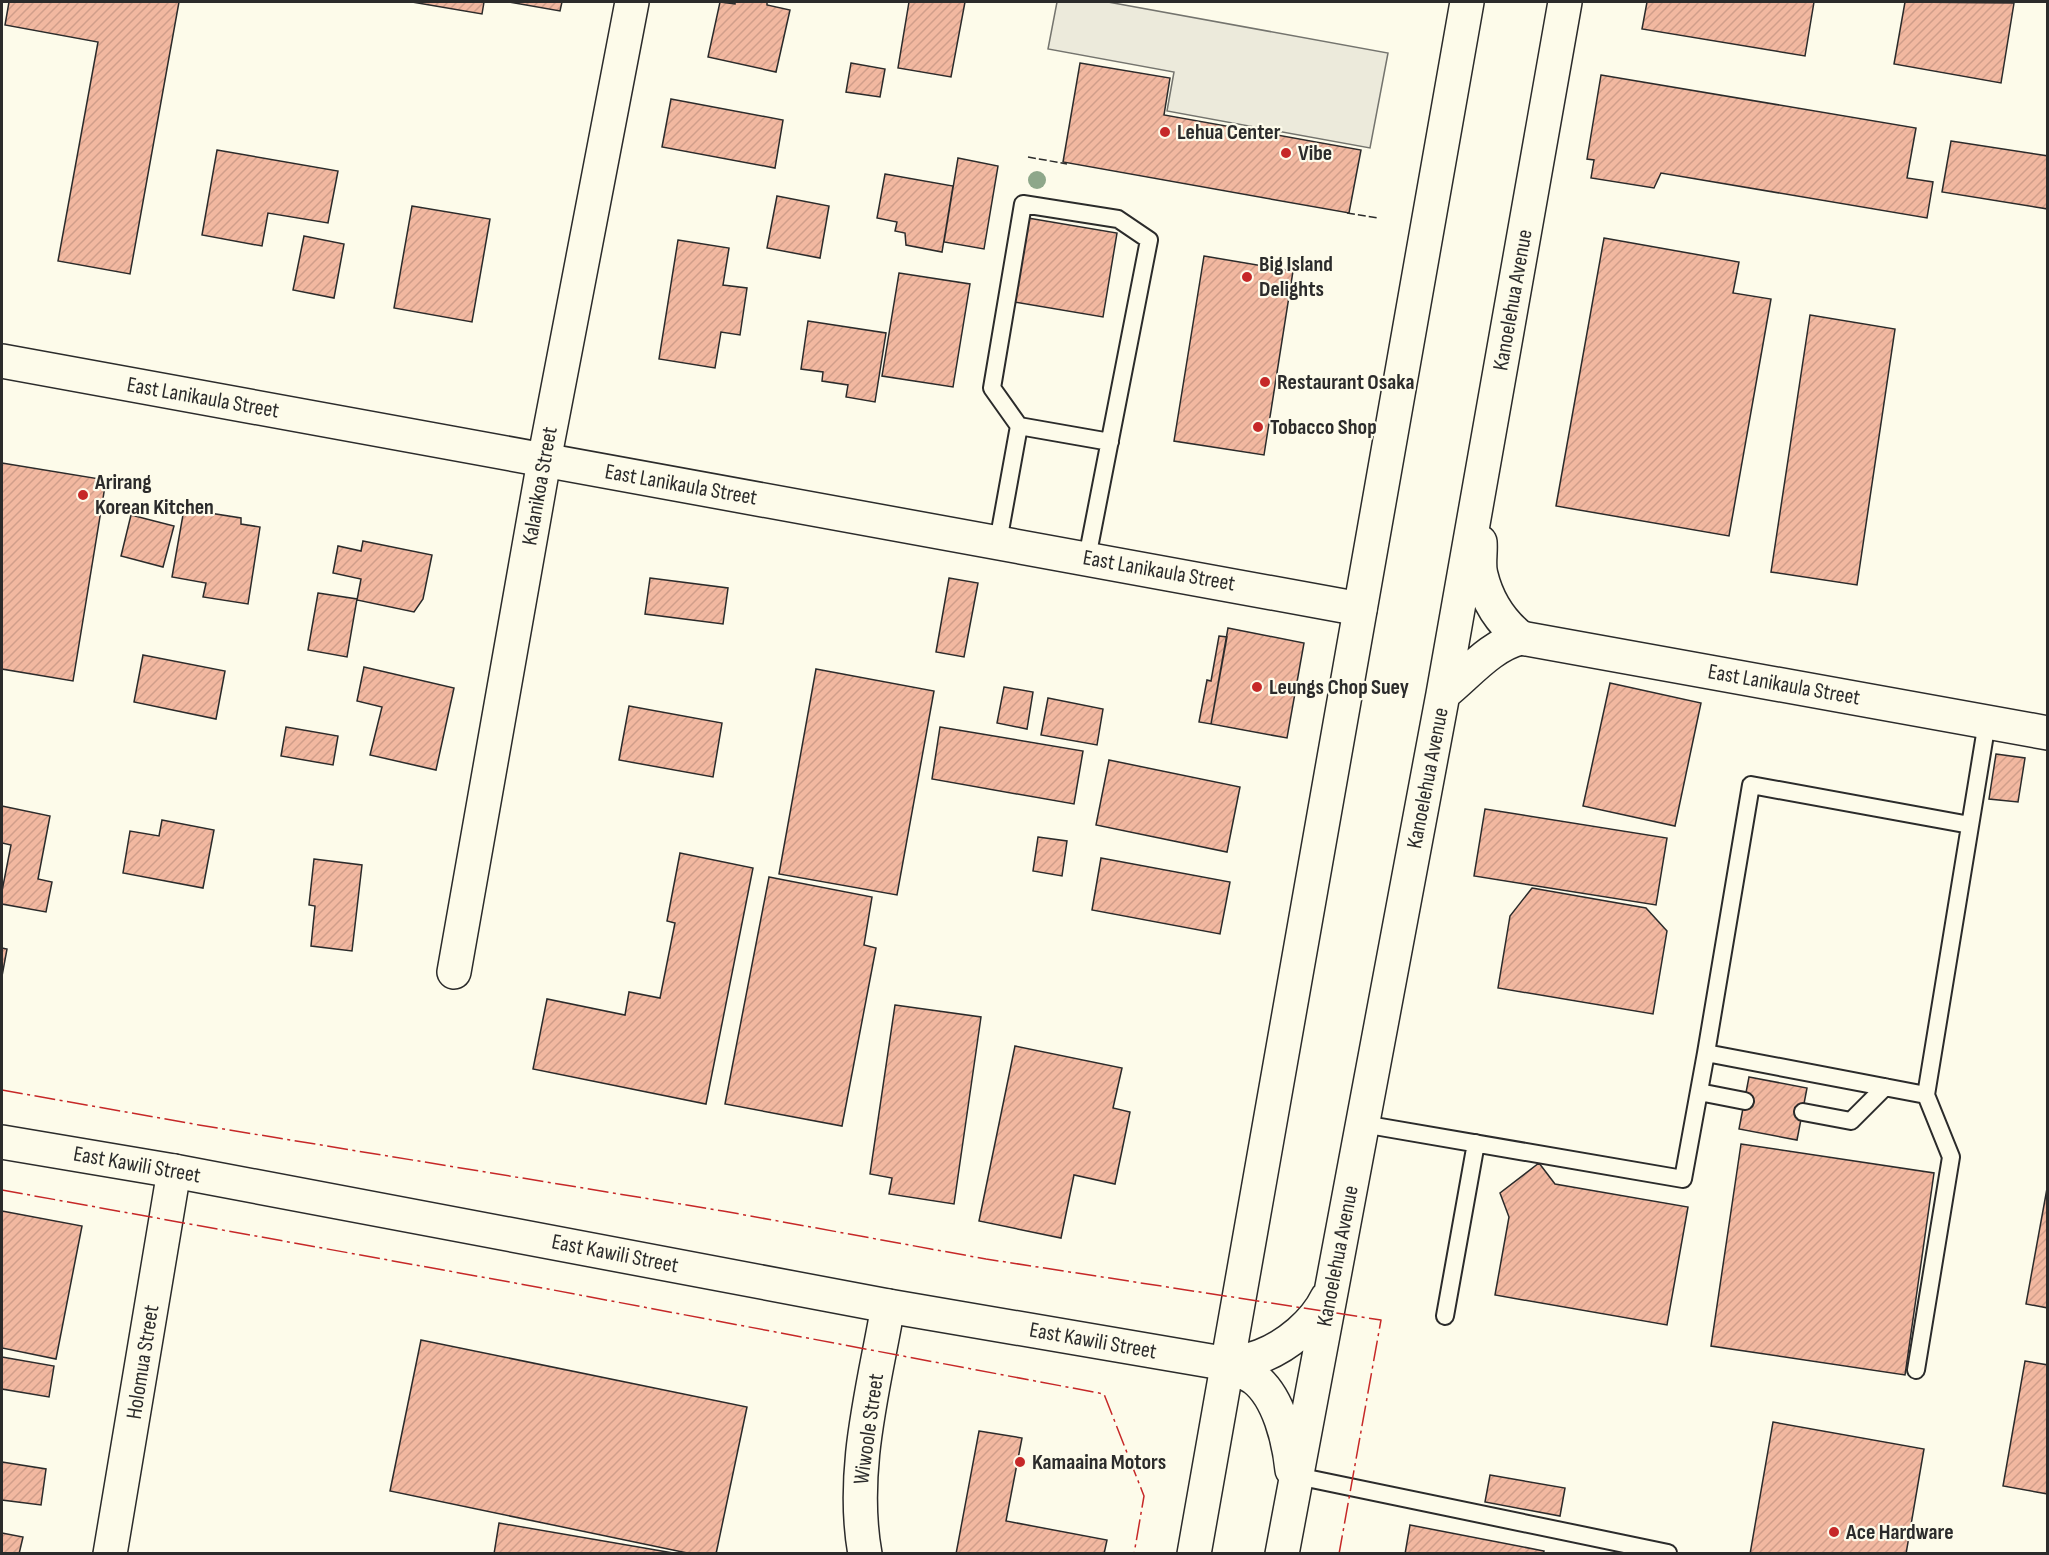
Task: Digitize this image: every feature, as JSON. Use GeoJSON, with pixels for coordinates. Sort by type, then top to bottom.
{"type":"FeatureCollection","features":[{"type":"Feature","properties":{"kind":"main road","name":"Kalanikoa Street"},"geometry":{"type":"LineString","coordinates":[[454,972],[544,461],[632,2]]}},
{"type":"Feature","properties":{"kind":"main road"},"geometry":{"type":"LineString","coordinates":[[1194,1554],[1467,2]]}},
{"type":"Feature","properties":{"kind":"main road","name":"Kanoelehua Avenue"},"geometry":{"type":"LineString","coordinates":[[1282,1554],[1443,694],[1565,2]]}},
{"type":"Feature","properties":{"kind":"main road","name":"East Lanikaula Street"},"geometry":{"type":"LineString","coordinates":[[2,361],[1360,609]]}},
{"type":"Feature","properties":{"kind":"main road"},"geometry":{"type":"LineString","coordinates":[[1477,504],[1480,573],[1491,603],[1508,627],[1521,638]]}},
{"type":"Feature","properties":{"kind":"main road","name":"East Lanikaula Street"},"geometry":{"type":"LineString","coordinates":[[1521,638],[2048,733]]}},
{"type":"Feature","properties":{"kind":"main road"},"geometry":{"type":"LineString","coordinates":[[1443,694],[1501,645],[1521,638]]}},
{"type":"Feature","properties":{"kind":"main road","name":"East Kawili Street"},"geometry":{"type":"LineString","coordinates":[[2,1142],[174,1171],[888,1306],[1228,1365]]}},
{"type":"Feature","properties":{"kind":"main road","name":"Holomua Street"},"geometry":{"type":"LineString","coordinates":[[110,1554],[174,1171]]}},
{"type":"Feature","properties":{"kind":"main road"},"geometry":{"type":"LineString","coordinates":[[1228,1365],[1261,1356],[1281,1346],[1320,1312],[1333,1286]]}},
{"type":"Feature","properties":{"kind":"main road","name":"Wiwoole Street"},"geometry":{"type":"LineString","coordinates":[[865,1554],[860,1524],[860,1464],[888,1306]]}},
{"type":"Feature","properties":{"kind":"main road"},"geometry":{"type":"LineString","coordinates":[[1228,1365],[1255,1379],[1274,1405],[1289,1443],[1295,1483]]}},
{"type":"Feature","properties":{"kind":"lane"},"geometry":{"type":"LineString","coordinates":[[1087,558],[1110,442],[1149,240],[1118,219],[1023,204],[992,388],[1019,426],[1110,442]]}},
{"type":"Feature","properties":{"kind":"lane"},"geometry":{"type":"LineString","coordinates":[[998,542],[1019,426]]}},
{"type":"Feature","properties":{"kind":"lane"},"geometry":{"type":"LineString","coordinates":[[1916,1370],[1951,1157],[1926,1095],[1987,722]]}},
{"type":"Feature","properties":{"kind":"lane"},"geometry":{"type":"LineString","coordinates":[[1363,1124],[1683,1179],[1751,785],[1970,825]]}},
{"type":"Feature","properties":{"kind":"lane"},"geometry":{"type":"LineString","coordinates":[[1706,1053],[1926,1095]]}},
{"type":"Feature","properties":{"kind":"lane"},"geometry":{"type":"LineString","coordinates":[[1803,1112],[1851,1122],[1885,1087]]}},
{"type":"Feature","properties":{"kind":"lane"},"geometry":{"type":"LineString","coordinates":[[1699,1092],[1745,1101]]}},
{"type":"Feature","properties":{"kind":"lane"},"geometry":{"type":"LineString","coordinates":[[1445,1316],[1476,1143]]}},
{"type":"Feature","properties":{"kind":"lane"},"geometry":{"type":"LineString","coordinates":[[1295,1483],[1668,1553]]}},
{"type":"Feature","properties":{"kind":"shaded area"},"geometry":{"type":"Polygon","coordinates":[[[1057,2],[1108,2],[1388,53],[1370,148],[1167,111],[1174,72],[1048,49],[1057,2]]]}},
{"type":"Feature","properties":{"kind":"building"},"geometry":{"type":"Polygon","coordinates":[[[9,2],[179,2],[130,274],[58,261],[98,42],[5,25],[9,2]]]}},
{"type":"Feature","properties":{"kind":"building"},"geometry":{"type":"Polygon","coordinates":[[[412,2],[484,2],[482,14],[412,2]]]}},
{"type":"Feature","properties":{"kind":"building"},"geometry":{"type":"Polygon","coordinates":[[[509,2],[562,2],[560,11],[509,2]]]}},
{"type":"Feature","properties":{"kind":"building"},"geometry":{"type":"Polygon","coordinates":[[[720,2],[735,4],[735,2],[767,2],[767,5],[790,10],[776,72],[708,57],[720,2]]]}},
{"type":"Feature","properties":{"kind":"building"},"geometry":{"type":"Polygon","coordinates":[[[909,2],[965,2],[951,77],[898,68],[909,2]]]}},
{"type":"Feature","properties":{"kind":"building"},"geometry":{"type":"Polygon","coordinates":[[[1647,2],[1814,2],[1805,56],[1642,29],[1647,2]]]}},
{"type":"Feature","properties":{"kind":"building"},"geometry":{"type":"Polygon","coordinates":[[[1905,2],[2014,3],[2001,83],[1894,64],[1905,2]]]}},
{"type":"Feature","properties":{"kind":"building"},"geometry":{"type":"Polygon","coordinates":[[[851,63],[885,69],[880,97],[846,92],[851,63]]]}},
{"type":"Feature","properties":{"kind":"building","name":"Lehua Center"},"geometry":{"type":"Polygon","coordinates":[[[1080,63],[1170,78],[1164,115],[1361,150],[1349,213],[1063,162],[1080,63]]]}},
{"type":"Feature","properties":{"kind":"building"},"geometry":{"type":"Polygon","coordinates":[[[1601,75],[1916,128],[1907,178],[1933,182],[1927,218],[1661,173],[1654,188],[1591,178],[1594,160],[1587,159],[1601,75]]]}},
{"type":"Feature","properties":{"kind":"building"},"geometry":{"type":"Polygon","coordinates":[[[671,99],[783,120],[775,168],[662,147],[671,99]]]}},
{"type":"Feature","properties":{"kind":"building"},"geometry":{"type":"Polygon","coordinates":[[[1951,141],[2048,156],[2048,209],[1942,192],[1951,141]]]}},
{"type":"Feature","properties":{"kind":"building"},"geometry":{"type":"Polygon","coordinates":[[[217,150],[338,171],[328,223],[268,213],[262,246],[202,235],[217,150]]]}},
{"type":"Feature","properties":{"kind":"building"},"geometry":{"type":"Polygon","coordinates":[[[958,158],[998,166],[984,249],[944,242],[958,158]]]}},
{"type":"Feature","properties":{"kind":"building"},"geometry":{"type":"Polygon","coordinates":[[[885,174],[953,186],[942,252],[906,245],[905,233],[895,231],[897,222],[877,218],[885,174]]]}},
{"type":"Feature","properties":{"kind":"building"},"geometry":{"type":"Polygon","coordinates":[[[777,196],[829,206],[820,258],[767,248],[777,196]]]}},
{"type":"Feature","properties":{"kind":"building"},"geometry":{"type":"Polygon","coordinates":[[[412,206],[490,219],[472,322],[394,308],[412,206]]]}},
{"type":"Feature","properties":{"kind":"building"},"geometry":{"type":"Polygon","coordinates":[[[1028,218],[1117,233],[1103,317],[1014,302],[1028,218]]]}},
{"type":"Feature","properties":{"kind":"building"},"geometry":{"type":"Polygon","coordinates":[[[304,236],[344,244],[334,298],[293,290],[304,236]]]}},
{"type":"Feature","properties":{"kind":"building"},"geometry":{"type":"Polygon","coordinates":[[[1604,238],[1739,262],[1733,293],[1771,299],[1729,536],[1556,506],[1604,238]]]}},
{"type":"Feature","properties":{"kind":"building"},"geometry":{"type":"Polygon","coordinates":[[[678,240],[729,248],[723,285],[747,288],[740,335],[721,332],[715,368],[659,359],[678,240]]]}},
{"type":"Feature","properties":{"kind":"building"},"geometry":{"type":"Polygon","coordinates":[[[1204,256],[1293,271],[1264,455],[1174,441],[1204,256]]]}},
{"type":"Feature","properties":{"kind":"building"},"geometry":{"type":"Polygon","coordinates":[[[899,273],[970,284],[953,387],[882,376],[899,273]]]}},
{"type":"Feature","properties":{"kind":"building"},"geometry":{"type":"Polygon","coordinates":[[[1810,315],[1895,329],[1857,585],[1771,572],[1810,315]]]}},
{"type":"Feature","properties":{"kind":"building"},"geometry":{"type":"Polygon","coordinates":[[[808,321],[886,333],[875,402],[846,397],[848,385],[822,381],[823,372],[801,369],[808,321]]]}},
{"type":"Feature","properties":{"kind":"building"},"geometry":{"type":"Polygon","coordinates":[[[2,463],[106,480],[73,681],[2,669],[2,463]]]}},
{"type":"Feature","properties":{"kind":"building"},"geometry":{"type":"Polygon","coordinates":[[[184,509],[241,518],[241,524],[260,527],[248,604],[203,597],[206,583],[172,577],[184,509]]]}},
{"type":"Feature","properties":{"kind":"building"},"geometry":{"type":"Polygon","coordinates":[[[131,515],[174,526],[163,567],[121,556],[131,515]]]}},
{"type":"Feature","properties":{"kind":"building"},"geometry":{"type":"Polygon","coordinates":[[[363,541],[432,555],[423,599],[414,612],[357,600],[361,579],[333,573],[338,546],[361,551],[363,541]]]}},
{"type":"Feature","properties":{"kind":"building"},"geometry":{"type":"Polygon","coordinates":[[[650,578],[728,588],[723,624],[645,614],[650,578]]]}},
{"type":"Feature","properties":{"kind":"building"},"geometry":{"type":"Polygon","coordinates":[[[949,578],[978,583],[964,657],[936,652],[949,578]]]}},
{"type":"Feature","properties":{"kind":"building"},"geometry":{"type":"Polygon","coordinates":[[[318,593],[357,599],[347,657],[308,650],[318,593]]]}},
{"type":"Feature","properties":{"kind":"building","name":"Leungs Chop Suey"},"geometry":{"type":"Polygon","coordinates":[[[1228,628],[1304,643],[1287,738],[1211,724],[1228,628]]]}},
{"type":"Feature","properties":{"kind":"building"},"geometry":{"type":"Polygon","coordinates":[[[1219,636],[1227,637],[1211,724],[1199,722],[1207,680],[1211,681],[1219,636]]]}},
{"type":"Feature","properties":{"kind":"building"},"geometry":{"type":"Polygon","coordinates":[[[143,655],[225,671],[216,719],[134,702],[143,655]]]}},
{"type":"Feature","properties":{"kind":"building"},"geometry":{"type":"Polygon","coordinates":[[[364,667],[454,688],[436,770],[370,755],[382,707],[357,701],[364,667]]]}},
{"type":"Feature","properties":{"kind":"building"},"geometry":{"type":"Polygon","coordinates":[[[816,669],[934,691],[897,895],[779,874],[816,669]]]}},
{"type":"Feature","properties":{"kind":"building"},"geometry":{"type":"Polygon","coordinates":[[[1610,683],[1701,703],[1675,826],[1583,806],[1610,683]]]}},
{"type":"Feature","properties":{"kind":"building"},"geometry":{"type":"Polygon","coordinates":[[[1004,687],[1033,692],[1027,729],[997,723],[1004,687]]]}},
{"type":"Feature","properties":{"kind":"building"},"geometry":{"type":"Polygon","coordinates":[[[1048,698],[1103,709],[1097,745],[1041,735],[1048,698]]]}},
{"type":"Feature","properties":{"kind":"building"},"geometry":{"type":"Polygon","coordinates":[[[629,706],[722,723],[713,777],[619,760],[629,706]]]}},
{"type":"Feature","properties":{"kind":"building"},"geometry":{"type":"Polygon","coordinates":[[[286,727],[338,736],[333,765],[281,756],[286,727]]]}},
{"type":"Feature","properties":{"kind":"building"},"geometry":{"type":"Polygon","coordinates":[[[940,727],[1083,751],[1074,804],[932,779],[940,727]]]}},
{"type":"Feature","properties":{"kind":"building"},"geometry":{"type":"Polygon","coordinates":[[[1996,754],[2025,758],[2018,802],[1989,799],[1996,754]]]}},
{"type":"Feature","properties":{"kind":"building"},"geometry":{"type":"Polygon","coordinates":[[[1109,760],[1240,787],[1227,852],[1096,825],[1109,760]]]}},
{"type":"Feature","properties":{"kind":"building"},"geometry":{"type":"Polygon","coordinates":[[[2,806],[50,816],[38,879],[52,882],[46,912],[2,904],[2,891],[11,845],[2,843],[2,806]]]}},
{"type":"Feature","properties":{"kind":"building"},"geometry":{"type":"Polygon","coordinates":[[[1485,809],[1667,838],[1656,905],[1474,876],[1485,809]]]}},
{"type":"Feature","properties":{"kind":"building"},"geometry":{"type":"Polygon","coordinates":[[[162,820],[214,830],[203,888],[123,873],[130,831],[159,836],[162,820]]]}},
{"type":"Feature","properties":{"kind":"building"},"geometry":{"type":"Polygon","coordinates":[[[1038,837],[1067,841],[1062,876],[1033,871],[1038,837]]]}},
{"type":"Feature","properties":{"kind":"building"},"geometry":{"type":"Polygon","coordinates":[[[680,853],[753,868],[706,1104],[533,1069],[547,999],[625,1015],[629,992],[660,998],[675,923],[667,921],[680,853]]]}},
{"type":"Feature","properties":{"kind":"building"},"geometry":{"type":"Polygon","coordinates":[[[1101,858],[1230,882],[1220,934],[1092,910],[1101,858]]]}},
{"type":"Feature","properties":{"kind":"building"},"geometry":{"type":"Polygon","coordinates":[[[314,859],[362,865],[352,951],[311,946],[315,906],[309,905],[314,859]]]}},
{"type":"Feature","properties":{"kind":"building"},"geometry":{"type":"Polygon","coordinates":[[[769,877],[872,897],[864,945],[876,948],[842,1126],[725,1104],[769,877]]]}},
{"type":"Feature","properties":{"kind":"building"},"geometry":{"type":"Polygon","coordinates":[[[1532,888],[1646,908],[1667,931],[1653,1014],[1498,988],[1510,916],[1532,888]]]}},
{"type":"Feature","properties":{"kind":"building"},"geometry":{"type":"Polygon","coordinates":[[[2,948],[7,949],[2,976],[2,948]]]}},
{"type":"Feature","properties":{"kind":"building"},"geometry":{"type":"Polygon","coordinates":[[[895,1005],[981,1017],[954,1204],[889,1194],[892,1178],[870,1174],[895,1005]]]}},
{"type":"Feature","properties":{"kind":"building"},"geometry":{"type":"Polygon","coordinates":[[[1015,1046],[1122,1068],[1113,1108],[1130,1112],[1115,1184],[1074,1175],[1061,1238],[979,1221],[1015,1046]]]}},
{"type":"Feature","properties":{"kind":"building"},"geometry":{"type":"Polygon","coordinates":[[[1749,1077],[1807,1088],[1797,1140],[1739,1129],[1749,1077]]]}},
{"type":"Feature","properties":{"kind":"building"},"geometry":{"type":"Polygon","coordinates":[[[1741,1144],[1934,1173],[1905,1375],[1711,1346],[1741,1144]]]}},
{"type":"Feature","properties":{"kind":"building"},"geometry":{"type":"Polygon","coordinates":[[[1539,1163],[1555,1184],[1688,1207],[1667,1325],[1495,1295],[1509,1217],[1500,1193],[1539,1163]]]}},
{"type":"Feature","properties":{"kind":"building"},"geometry":{"type":"Polygon","coordinates":[[[2048,1183],[2048,1308],[2026,1304],[2048,1183]]]}},
{"type":"Feature","properties":{"kind":"building"},"geometry":{"type":"Polygon","coordinates":[[[2,1211],[82,1226],[56,1359],[2,1348],[2,1211]]]}},
{"type":"Feature","properties":{"kind":"building"},"geometry":{"type":"Polygon","coordinates":[[[421,1340],[747,1407],[716,1554],[692,1554],[390,1491],[421,1340]]]}},
{"type":"Feature","properties":{"kind":"building"},"geometry":{"type":"Polygon","coordinates":[[[2,1357],[54,1366],[49,1397],[2,1389],[2,1357]]]}},
{"type":"Feature","properties":{"kind":"building"},"geometry":{"type":"Polygon","coordinates":[[[2025,1361],[2048,1365],[2048,1494],[2003,1486],[2025,1361]]]}},
{"type":"Feature","properties":{"kind":"building"},"geometry":{"type":"Polygon","coordinates":[[[1773,1422],[1924,1449],[1906,1554],[1750,1554],[1773,1422]]]}},
{"type":"Feature","properties":{"kind":"building"},"geometry":{"type":"Polygon","coordinates":[[[979,1431],[1022,1438],[1006,1521],[1107,1540],[1104,1554],[956,1554],[979,1431]]]}},
{"type":"Feature","properties":{"kind":"building"},"geometry":{"type":"Polygon","coordinates":[[[2,1462],[46,1469],[41,1505],[2,1500],[2,1462]]]}},
{"type":"Feature","properties":{"kind":"building"},"geometry":{"type":"Polygon","coordinates":[[[1490,1475],[1565,1488],[1560,1516],[1485,1502],[1490,1475]]]}},
{"type":"Feature","properties":{"kind":"building"},"geometry":{"type":"Polygon","coordinates":[[[499,1523],[679,1554],[494,1554],[499,1523]]]}},
{"type":"Feature","properties":{"kind":"building"},"geometry":{"type":"Polygon","coordinates":[[[1410,1525],[1544,1551],[1543,1554],[1405,1554],[1410,1525]]]}},
{"type":"Feature","properties":{"kind":"building"},"geometry":{"type":"Polygon","coordinates":[[[2,1533],[23,1537],[19,1554],[2,1554],[2,1533]]]}},
{"type":"Feature","properties":{"kind":"fence"},"geometry":{"type":"LineString","coordinates":[[1028,157],[1067,164]]}},
{"type":"Feature","properties":{"kind":"fence"},"geometry":{"type":"LineString","coordinates":[[1347,213],[1378,218]]}},
{"type":"Feature","properties":{"kind":"power"},"geometry":{"type":"LineString","coordinates":[[2,1090],[199,1125],[723,1211],[986,1259],[1381,1320],[1339,1554]]}},
{"type":"Feature","properties":{"kind":"power"},"geometry":{"type":"LineString","coordinates":[[2,1190],[548,1289],[1104,1394],[1144,1496],[1134,1554]]}},
{"type":"Feature","properties":{"kind":"place","name":"Lehua Center"},"geometry":{"type":"Point","coordinates":[1165,132]}},
{"type":"Feature","properties":{"kind":"place","name":"Vibe"},"geometry":{"type":"Point","coordinates":[1286,153]}},
{"type":"Feature","properties":{"kind":"place","name":"Big Island Delights"},"geometry":{"type":"Point","coordinates":[1247,277]}},
{"type":"Feature","properties":{"kind":"place","name":"Restaurant Osaka"},"geometry":{"type":"Point","coordinates":[1265,382]}},
{"type":"Feature","properties":{"kind":"place","name":"Tobacco Shop"},"geometry":{"type":"Point","coordinates":[1258,427]}},
{"type":"Feature","properties":{"kind":"place","name":"Arirang Korean Kitchen"},"geometry":{"type":"Point","coordinates":[83,495]}},
{"type":"Feature","properties":{"kind":"place","name":"Leungs Chop Suey"},"geometry":{"type":"Point","coordinates":[1257,687]}},
{"type":"Feature","properties":{"kind":"place","name":"Kamaaina Motors"},"geometry":{"type":"Point","coordinates":[1020,1462]}},
{"type":"Feature","properties":{"kind":"place","name":"Ace Hardware"},"geometry":{"type":"Point","coordinates":[1834,1532]}}]}
